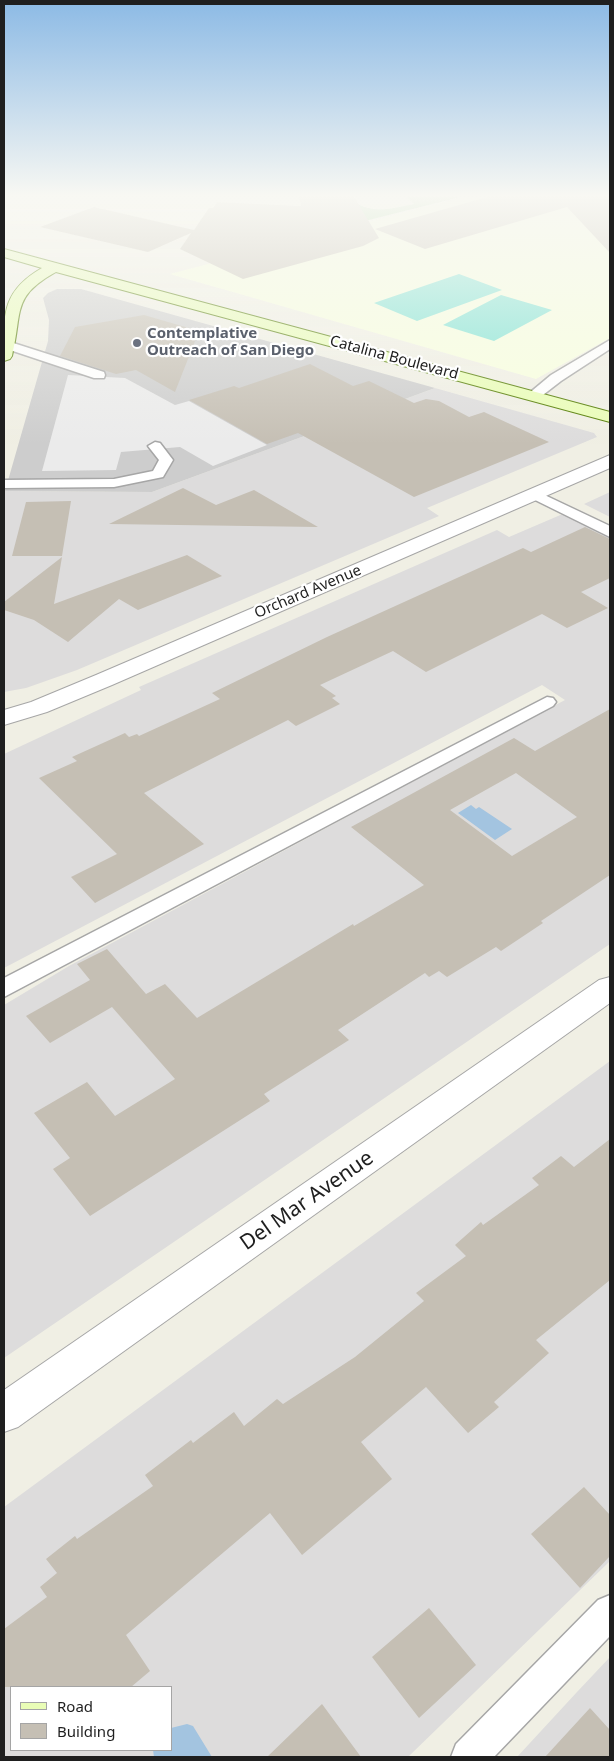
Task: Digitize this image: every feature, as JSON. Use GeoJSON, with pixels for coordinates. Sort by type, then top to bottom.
{"type":"FeatureCollection","features":[{"type":"Feature","properties":{"kind":"main road"},"geometry":{"type":"LineString","coordinates":[[5,350],[10,323],[9,301],[12,293],[28,279]]}},
{"type":"Feature","properties":{"kind":"main road","name":"Catalina Boulevard"},"geometry":{"type":"LineString","coordinates":[[100,279],[610,417]]}},
{"type":"Feature","properties":{"kind":"street","name":"Orchard Avenue"},"geometry":{"type":"LineString","coordinates":[[4,718],[39,707],[113,676],[610,460]]}},
{"type":"Feature","properties":{"kind":"street","name":"Del Mar Avenue"},"geometry":{"type":"LineString","coordinates":[[4,1413],[610,988]]}},
{"type":"Feature","properties":{"kind":"lane"},"geometry":{"type":"LineString","coordinates":[[534,395],[556,378],[610,344]]}},
{"type":"Feature","properties":{"kind":"lane"},"geometry":{"type":"LineString","coordinates":[[5,350],[99,375]]}},
{"type":"Feature","properties":{"kind":"lane"},"geometry":{"type":"LineString","coordinates":[[4,484],[114,483],[158,474],[166,460],[155,446]]}},
{"type":"Feature","properties":{"kind":"lane"},"geometry":{"type":"LineString","coordinates":[[534,494],[610,532]]}},
{"type":"Feature","properties":{"kind":"lane"},"geometry":{"type":"LineString","coordinates":[[4,988],[547,702]]}},
{"type":"Feature","properties":{"kind":"lane"},"geometry":{"type":"LineString","coordinates":[[469,1757],[610,1612]]}},
{"type":"Feature","properties":{"kind":"shaded area"},"geometry":{"type":"Polygon","coordinates":[[[188,279],[610,279],[610,338],[536,379],[188,279]]]}},
{"type":"Feature","properties":{"kind":"shaded area"},"geometry":{"type":"Polygon","coordinates":[[[444,279],[473,279],[502,290],[417,321],[374,303],[444,279]]]}},
{"type":"Feature","properties":{"kind":"shaded area"},"geometry":{"type":"Polygon","coordinates":[[[57,289],[81,289],[435,388],[152,492],[5,491],[48,341],[49,320],[43,298],[48,293],[57,289]]]}},
{"type":"Feature","properties":{"kind":"shaded area"},"geometry":{"type":"Polygon","coordinates":[[[501,295],[552,310],[494,341],[443,325],[501,295]]]}},
{"type":"Feature","properties":{"kind":"shaded area"},"geometry":{"type":"Polygon","coordinates":[[[68,375],[125,378],[175,405],[189,401],[267,445],[213,466],[180,447],[121,452],[116,470],[42,471],[68,375]]]}},
{"type":"Feature","properties":{"kind":"shaded area"},"geometry":{"type":"Polygon","coordinates":[[[435,388],[594,433],[597,437],[427,508],[439,516],[77,670],[26,688],[4,692],[4,491],[152,492],[435,388]]]}},
{"type":"Feature","properties":{"kind":"shaded area"},"geometry":{"type":"Polygon","coordinates":[[[610,492],[610,517],[584,504],[610,492]]]}},
{"type":"Feature","properties":{"kind":"shaded area"},"geometry":{"type":"Polygon","coordinates":[[[565,513],[610,535],[610,944],[4,1358],[4,1005],[69,966],[565,700],[542,685],[4,968],[4,754],[141,690],[139,687],[497,530],[509,537],[565,513]]]}},
{"type":"Feature","properties":{"kind":"shaded area"},"geometry":{"type":"Polygon","coordinates":[[[471,805],[476,809],[479,807],[512,829],[495,840],[458,813],[471,805]]]}},
{"type":"Feature","properties":{"kind":"shaded area"},"geometry":{"type":"Polygon","coordinates":[[[610,1061],[610,1561],[408,1757],[4,1757],[4,1507],[610,1061]]]}},
{"type":"Feature","properties":{"kind":"shaded area"},"geometry":{"type":"Polygon","coordinates":[[[610,1657],[610,1757],[517,1757],[577,1692],[610,1657]]]}},
{"type":"Feature","properties":{"kind":"shaded area"},"geometry":{"type":"Polygon","coordinates":[[[187,1724],[193,1726],[212,1757],[154,1757],[153,1751],[172,1751],[172,1728],[187,1724]]]}},
{"type":"Feature","properties":{"kind":"building"},"geometry":{"type":"Polygon","coordinates":[[[144,315],[199,331],[175,392],[136,370],[116,374],[60,356],[75,327],[144,315]]]}},
{"type":"Feature","properties":{"kind":"building"},"geometry":{"type":"Polygon","coordinates":[[[310,364],[353,386],[369,381],[414,403],[426,399],[439,401],[469,417],[484,412],[549,442],[414,497],[298,433],[267,444],[189,400],[234,386],[239,388],[310,364]]]}},
{"type":"Feature","properties":{"kind":"building"},"geometry":{"type":"Polygon","coordinates":[[[183,488],[216,505],[254,490],[318,527],[109,524],[183,488]]]}},
{"type":"Feature","properties":{"kind":"building"},"geometry":{"type":"Polygon","coordinates":[[[71,501],[62,556],[12,556],[26,502],[71,501]]]}},
{"type":"Feature","properties":{"kind":"building"},"geometry":{"type":"Polygon","coordinates":[[[585,527],[610,539],[610,578],[581,592],[608,608],[567,628],[542,614],[426,672],[393,651],[320,685],[336,696],[332,698],[340,704],[296,726],[288,720],[144,793],[204,844],[95,903],[71,877],[117,854],[39,778],[77,761],[72,757],[125,733],[129,737],[137,734],[139,736],[220,699],[212,693],[327,637],[523,548],[531,552],[585,527]]]}},
{"type":"Feature","properties":{"kind":"building"},"geometry":{"type":"Polygon","coordinates":[[[187,555],[222,576],[138,610],[119,599],[68,642],[34,620],[4,610],[4,602],[62,557],[54,604],[187,555]]]}},
{"type":"Feature","properties":{"kind":"building"},"geometry":{"type":"Polygon","coordinates":[[[610,709],[610,875],[541,921],[543,923],[501,951],[496,947],[447,977],[439,971],[429,977],[425,973],[338,1030],[349,1040],[264,1094],[270,1101],[90,1216],[53,1169],[70,1158],[34,1113],[87,1082],[115,1116],[175,1079],[112,1007],[50,1043],[26,1016],[90,980],[77,964],[107,949],[146,994],[165,984],[197,1018],[353,924],[354,926],[424,885],[351,827],[514,738],[535,751],[610,709]],[[516,773],[450,810],[512,856],[577,817],[516,773]]]}},
{"type":"Feature","properties":{"kind":"building"},"geometry":{"type":"Polygon","coordinates":[[[610,1139],[610,1280],[536,1340],[549,1353],[494,1402],[499,1407],[468,1433],[426,1387],[361,1442],[392,1479],[302,1555],[270,1513],[126,1635],[150,1671],[132,1686],[4,1687],[4,1629],[47,1597],[40,1587],[57,1573],[46,1559],[75,1536],[77,1539],[153,1486],[145,1475],[191,1440],[193,1443],[234,1412],[244,1426],[277,1399],[283,1404],[355,1357],[424,1301],[416,1293],[466,1256],[455,1245],[481,1222],[483,1225],[539,1185],[532,1178],[561,1156],[574,1167],[610,1139]]]}},
{"type":"Feature","properties":{"kind":"building"},"geometry":{"type":"Polygon","coordinates":[[[584,1487],[610,1515],[610,1556],[580,1588],[531,1534],[584,1487]]]}},
{"type":"Feature","properties":{"kind":"building"},"geometry":{"type":"Polygon","coordinates":[[[429,1608],[476,1665],[419,1718],[372,1657],[429,1608]]]}},
{"type":"Feature","properties":{"kind":"building"},"geometry":{"type":"Polygon","coordinates":[[[322,1704],[361,1757],[267,1757],[322,1704]]]}},
{"type":"Feature","properties":{"kind":"building"},"geometry":{"type":"Polygon","coordinates":[[[590,1708],[610,1730],[610,1757],[545,1757],[590,1708]]]}},
{"type":"Feature","properties":{"kind":"place","name":"Contemplative Outreach of San Diego"},"geometry":{"type":"Point","coordinates":[137,343]}}]}
